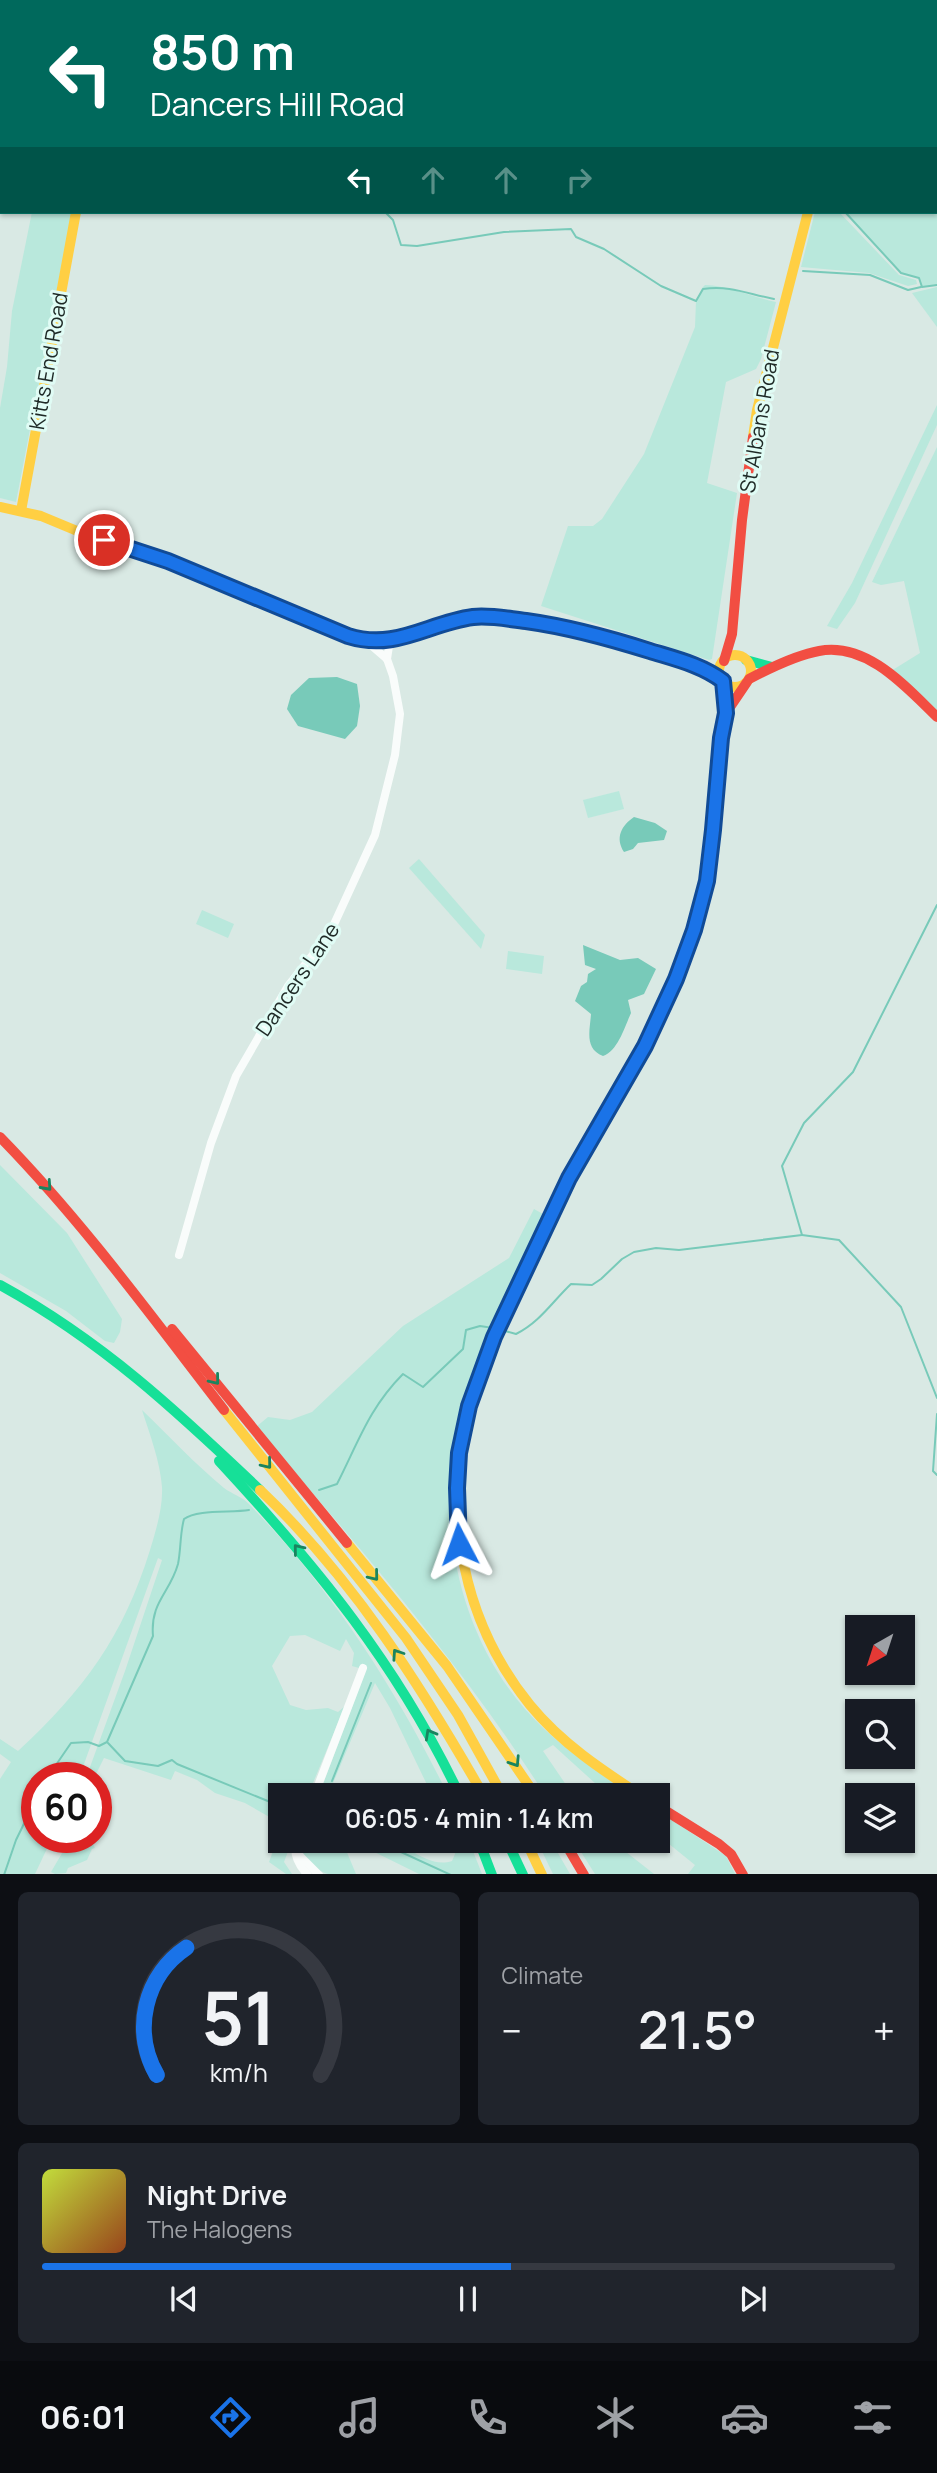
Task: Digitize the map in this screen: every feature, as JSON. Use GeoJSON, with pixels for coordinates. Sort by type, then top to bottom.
{"type":"FeatureCollection","features":[{"type":"Feature","properties":{"kind":"main road","name":"Kitts End Road"},"geometry":{"type":"LineString","coordinates":[[21,511],[76,214]]}},
{"type":"Feature","properties":{"kind":"main road","name":"St Albans Road"},"geometry":{"type":"LineString","coordinates":[[723,662],[732,634],[742,520],[757,410],[807,214]]}},
{"type":"Feature","properties":{"kind":"main road"},"geometry":{"type":"LineString","coordinates":[[0,507],[21,511],[168,561],[348,636],[365,640],[390,639],[458,620],[492,617],[578,629],[698,666],[735,687],[772,667],[816,651],[831,649],[845,651],[867,660],[886,672],[937,717]]}},
{"type":"Feature","properties":{"kind":"main road"},"geometry":{"type":"LineString","coordinates":[[726,713],[748,680],[750,667],[732,634]]}},
{"type":"Feature","properties":{"kind":"main road"},"geometry":{"type":"LineString","coordinates":[[698,666],[723,662],[737,656],[772,667]]}},
{"type":"Feature","properties":{"kind":"main road"},"geometry":{"type":"LineString","coordinates":[[623,1783],[576,1750],[548,1725],[516,1688],[490,1645],[473,1603],[462,1564],[457,1524],[459,1453],[469,1406],[494,1337],[569,1178],[645,1046],[686,955],[707,881],[721,738],[726,713],[720,671],[723,662]]}},
{"type":"Feature","properties":{"kind":"main road"},"geometry":{"type":"LineString","coordinates":[[0,1137],[106,1255],[246,1438],[407,1638],[496,1783]]}},
{"type":"Feature","properties":{"kind":"main road"},"geometry":{"type":"LineString","coordinates":[[106,1255],[136,1284],[440,1657],[528,1783]]}},
{"type":"Feature","properties":{"kind":"main road"},"geometry":{"type":"LineString","coordinates":[[0,1286],[42,1308],[126,1368],[186,1419],[274,1503],[347,1586],[394,1648],[476,1783]]}},
{"type":"Feature","properties":{"kind":"main road"},"geometry":{"type":"LineString","coordinates":[[29,1302],[38,1313],[99,1356],[159,1407],[217,1459],[268,1513],[330,1588],[393,1674],[430,1733],[454,1783]]}},
{"type":"Feature","properties":{"kind":"main road"},"geometry":{"type":"LineString","coordinates":[[670,1813],[731,1854],[741,1874]]}},
{"type":"Feature","properties":{"kind":"main road"},"geometry":{"type":"LineString","coordinates":[[484,1853],[492,1874]]}},
{"type":"Feature","properties":{"kind":"main road"},"geometry":{"type":"LineString","coordinates":[[513,1853],[523,1874]]}},
{"type":"Feature","properties":{"kind":"main road"},"geometry":{"type":"LineString","coordinates":[[532,1853],[542,1874]]}},
{"type":"Feature","properties":{"kind":"main road"},"geometry":{"type":"LineString","coordinates":[[571,1853],[584,1874]]}},
{"type":"Feature","properties":{"kind":"street","name":"Dancers Lane"},"geometry":{"type":"LineString","coordinates":[[178,1255],[211,1143],[236,1076],[288,986],[330,933],[375,835],[394,755],[400,714],[387,659],[390,639]]}},
{"type":"Feature","properties":{"kind":"street"},"geometry":{"type":"LineString","coordinates":[[365,640],[387,659]]}},
{"type":"Feature","properties":{"kind":"street"},"geometry":{"type":"LineString","coordinates":[[319,1783],[363,1668]]}},
{"type":"Feature","properties":{"kind":"street"},"geometry":{"type":"LineString","coordinates":[[297,1853],[299,1863],[308,1874]]}},
{"type":"Feature","properties":{"kind":"street"},"geometry":{"type":"LineString","coordinates":[[299,1853],[305,1863],[319,1874]]}},
{"type":"Feature","properties":{"kind":"shaded area"},"geometry":{"type":"Polygon","coordinates":[[[32,214],[72,214],[16,502],[0,498],[0,408],[12,311],[32,214]]]}},
{"type":"Feature","properties":{"kind":"shaded area"},"geometry":{"type":"Polygon","coordinates":[[[814,214],[841,214],[899,275],[916,280],[917,284],[908,286],[869,273],[801,267],[814,214]]]}},
{"type":"Feature","properties":{"kind":"shaded area"},"geometry":{"type":"Polygon","coordinates":[[[847,214],[937,214],[937,285],[922,287],[919,278],[901,273],[847,214]]]}},
{"type":"Feature","properties":{"kind":"shaded area"},"geometry":{"type":"Polygon","coordinates":[[[705,285],[723,287],[776,302],[756,369],[726,382],[707,483],[737,493],[712,659],[709,660],[541,606],[568,526],[593,526],[602,519],[644,454],[695,327],[696,301],[705,285]]]}},
{"type":"Feature","properties":{"kind":"shaded area"},"geometry":{"type":"Polygon","coordinates":[[[937,287],[937,327],[912,293],[937,287]]]}},
{"type":"Feature","properties":{"kind":"shaded area"},"geometry":{"type":"Polygon","coordinates":[[[937,405],[937,425],[855,603],[837,629],[827,626],[852,583],[937,405]]]}},
{"type":"Feature","properties":{"kind":"shaded area"},"geometry":{"type":"Polygon","coordinates":[[[937,447],[937,710],[891,671],[920,653],[904,581],[881,585],[872,582],[937,447]]]}},
{"type":"Feature","properties":{"kind":"shaded area"},"geometry":{"type":"Polygon","coordinates":[[[337,677],[357,684],[360,706],[357,726],[345,739],[298,726],[287,709],[291,695],[309,678],[337,677]]]}},
{"type":"Feature","properties":{"kind":"shaded area"},"geometry":{"type":"Polygon","coordinates":[[[619,791],[624,809],[588,818],[583,800],[619,791]]]}},
{"type":"Feature","properties":{"kind":"shaded area"},"geometry":{"type":"Polygon","coordinates":[[[634,817],[655,823],[667,831],[664,840],[638,843],[633,849],[624,852],[620,842],[621,833],[634,817]]]}},
{"type":"Feature","properties":{"kind":"shaded area"},"geometry":{"type":"Polygon","coordinates":[[[419,859],[485,935],[481,949],[409,868],[419,859]]]}},
{"type":"Feature","properties":{"kind":"shaded area"},"geometry":{"type":"Polygon","coordinates":[[[202,910],[234,924],[228,938],[196,924],[202,910]]]}},
{"type":"Feature","properties":{"kind":"shaded area"},"geometry":{"type":"Polygon","coordinates":[[[583,945],[620,960],[638,958],[656,969],[644,994],[628,1000],[631,1013],[623,1031],[613,1049],[603,1056],[593,1049],[591,1044],[591,1014],[575,1001],[581,986],[587,982],[588,974],[596,969],[585,965],[583,945]]]}},
{"type":"Feature","properties":{"kind":"shaded area"},"geometry":{"type":"Polygon","coordinates":[[[508,951],[544,956],[542,974],[506,969],[508,951]]]}},
{"type":"Feature","properties":{"kind":"shaded area"},"geometry":{"type":"Polygon","coordinates":[[[0,1165],[67,1233],[122,1319],[120,1332],[114,1343],[105,1341],[66,1311],[0,1273],[0,1165]]]}},
{"type":"Feature","properties":{"kind":"shaded area"},"geometry":{"type":"Polygon","coordinates":[[[534,1209],[543,1214],[489,1335],[470,1385],[456,1436],[450,1508],[460,1581],[470,1616],[485,1649],[503,1680],[525,1709],[568,1749],[614,1783],[595,1783],[553,1745],[543,1751],[565,1783],[537,1783],[444,1652],[256,1427],[268,1417],[290,1420],[312,1412],[403,1326],[509,1258],[534,1209]]]}},
{"type":"Feature","properties":{"kind":"shaded area"},"geometry":{"type":"Polygon","coordinates":[[[142,1410],[213,1479],[247,1502],[309,1572],[384,1679],[442,1783],[426,1783],[375,1683],[333,1783],[323,1783],[366,1670],[352,1666],[354,1653],[346,1639],[340,1651],[305,1635],[290,1636],[272,1666],[290,1705],[306,1710],[328,1708],[338,1712],[345,1706],[313,1783],[268,1783],[268,1816],[245,1803],[215,1793],[197,1780],[175,1771],[171,1780],[104,1758],[102,1762],[92,1762],[162,1560],[158,1558],[85,1762],[21,1762],[21,1853],[45,1853],[35,1874],[0,1874],[0,1779],[11,1762],[0,1754],[0,1739],[18,1751],[82,1684],[114,1636],[139,1581],[157,1527],[162,1487],[157,1458],[142,1410]]]}},
{"type":"Feature","properties":{"kind":"shaded area"},"geometry":{"type":"Polygon","coordinates":[[[670,1819],[726,1856],[735,1874],[688,1874],[695,1865],[670,1845],[670,1819]]]}},
{"type":"Feature","properties":{"kind":"shaded area"},"geometry":{"type":"Polygon","coordinates":[[[62,1853],[90,1853],[87,1860],[68,1868],[66,1873],[51,1872],[62,1853]]]}},
{"type":"Feature","properties":{"kind":"shaded area"},"geometry":{"type":"Polygon","coordinates":[[[272,1853],[287,1853],[284,1862],[292,1874],[286,1874],[269,1862],[272,1853]]]}},
{"type":"Feature","properties":{"kind":"shaded area"},"geometry":{"type":"Polygon","coordinates":[[[303,1853],[347,1853],[356,1874],[328,1874],[303,1853]]]}},
{"type":"Feature","properties":{"kind":"shaded area"},"geometry":{"type":"Polygon","coordinates":[[[376,1853],[415,1853],[443,1863],[452,1861],[455,1853],[474,1853],[482,1874],[419,1874],[376,1853]]]}},
{"type":"Feature","properties":{"kind":"shaded area"},"geometry":{"type":"Polygon","coordinates":[[[543,1853],[558,1853],[570,1874],[553,1874],[543,1853]]]}},
{"type":"Feature","properties":{"kind":"shaded area"},"geometry":{"type":"Polygon","coordinates":[[[582,1853],[627,1853],[654,1874],[595,1874],[582,1853]]]}},
{"type":"Feature","properties":{"kind":"waterway"},"geometry":{"type":"LineString","coordinates":[[387,214],[393,220],[401,245],[417,246],[504,232],[571,229],[576,237],[604,249],[661,286],[696,301],[703,289],[713,288],[774,299]]}},
{"type":"Feature","properties":{"kind":"waterway"},"geometry":{"type":"LineString","coordinates":[[847,214],[901,273],[919,278],[922,287],[937,285]]}},
{"type":"Feature","properties":{"kind":"waterway"},"geometry":{"type":"LineString","coordinates":[[803,271],[870,275],[908,290],[921,287]]}},
{"type":"Feature","properties":{"kind":"waterway"},"geometry":{"type":"LineString","coordinates":[[505,1331],[516,1334],[539,1318],[571,1284],[592,1285],[634,1252],[656,1248],[679,1250],[802,1235],[782,1166],[804,1123],[853,1072],[937,905]]}},
{"type":"Feature","properties":{"kind":"waterway"},"geometry":{"type":"LineString","coordinates":[[802,1235],[839,1240],[901,1307],[937,1398]]}},
{"type":"Feature","properties":{"kind":"waterway"},"geometry":{"type":"LineString","coordinates":[[319,1490],[337,1484],[373,1413],[403,1374],[423,1387],[463,1349],[466,1330],[480,1326],[493,1328]]}},
{"type":"Feature","properties":{"kind":"waterway"},"geometry":{"type":"LineString","coordinates":[[937,1414],[933,1471],[937,1475]]}},
{"type":"Feature","properties":{"kind":"waterway"},"geometry":{"type":"LineString","coordinates":[[58,1762],[71,1743],[88,1742],[99,1746],[107,1742],[153,1636],[157,1606],[175,1574],[184,1519],[206,1513],[249,1510]]}},
{"type":"Feature","properties":{"kind":"waterway"},"geometry":{"type":"LineString","coordinates":[[332,1781],[371,1683]]}},
{"type":"Feature","properties":{"kind":"waterway"},"geometry":{"type":"LineString","coordinates":[[108,1743],[125,1761],[158,1766],[172,1760],[268,1801]]}},
{"type":"Feature","properties":{"kind":"waterway"},"geometry":{"type":"LineString","coordinates":[[4,1874],[21,1830]]}},
{"type":"Feature","properties":{"kind":"waterway"},"geometry":{"type":"LineString","coordinates":[[403,1853],[449,1874]]}},
{"type":"Feature","properties":{"kind":"traffic: fast"},"geometry":{"type":"LineString","coordinates":[[404,636],[471,617],[531,619],[565,625],[635,644],[723,680]]}},
{"type":"Feature","properties":{"kind":"traffic: fast"},"geometry":{"type":"LineString","coordinates":[[746,660],[772,667]]}},
{"type":"Feature","properties":{"kind":"traffic: fast"},"geometry":{"type":"LineString","coordinates":[[718,776],[726,712],[724,681]]}},
{"type":"Feature","properties":{"kind":"traffic: fast"},"geometry":{"type":"LineString","coordinates":[[479,1377],[552,1211],[621,1086]]}},
{"type":"Feature","properties":{"kind":"traffic: fast"},"geometry":{"type":"LineString","coordinates":[[0,1285],[72,1330],[137,1379],[260,1490]]}},
{"type":"Feature","properties":{"kind":"traffic: fast"},"geometry":{"type":"LineString","coordinates":[[219,1461],[289,1540],[353,1619],[410,1703],[454,1783]]}},
{"type":"Feature","properties":{"kind":"traffic: fast"},"geometry":{"type":"LineString","coordinates":[[484,1853],[492,1874]]}},
{"type":"Feature","properties":{"kind":"traffic: fast"},"geometry":{"type":"LineString","coordinates":[[513,1853],[523,1874]]}},
{"type":"Feature","properties":{"kind":"traffic: slow"},"geometry":{"type":"LineString","coordinates":[[21,511],[76,214]]}},
{"type":"Feature","properties":{"kind":"traffic: slow"},"geometry":{"type":"LineString","coordinates":[[753,437],[757,410],[807,214]]}},
{"type":"Feature","properties":{"kind":"traffic: slow"},"geometry":{"type":"LineString","coordinates":[[0,507],[41,516],[82,533],[168,561],[348,636],[381,640],[404,636]]}},
{"type":"Feature","properties":{"kind":"traffic: slow"},"geometry":{"type":"LineString","coordinates":[[735,655],[746,660],[751,671],[746,682],[735,687],[724,682],[719,671],[724,660],[735,655]]}},
{"type":"Feature","properties":{"kind":"traffic: slow"},"geometry":{"type":"LineString","coordinates":[[621,1086],[670,994],[693,936],[707,877],[718,776]]}},
{"type":"Feature","properties":{"kind":"traffic: slow"},"geometry":{"type":"LineString","coordinates":[[479,1377],[466,1419],[459,1462],[457,1505],[461,1548],[470,1590],[485,1630],[505,1669],[530,1705],[555,1732],[622,1783]]}},
{"type":"Feature","properties":{"kind":"traffic: slow"},"geometry":{"type":"LineString","coordinates":[[224,1410],[406,1638],[458,1715],[496,1783]]}},
{"type":"Feature","properties":{"kind":"traffic: slow"},"geometry":{"type":"LineString","coordinates":[[260,1490],[294,1524],[355,1596],[436,1714],[476,1783]]}},
{"type":"Feature","properties":{"kind":"traffic: slow"},"geometry":{"type":"LineString","coordinates":[[347,1543],[447,1666],[527,1783]]}},
{"type":"Feature","properties":{"kind":"traffic: slow"},"geometry":{"type":"LineString","coordinates":[[532,1853],[542,1874]]}},
{"type":"Feature","properties":{"kind":"traffic: jam"},"geometry":{"type":"LineString","coordinates":[[724,661],[732,634],[742,520],[753,437]]}},
{"type":"Feature","properties":{"kind":"traffic: jam"},"geometry":{"type":"LineString","coordinates":[[749,679],[783,662],[810,653],[837,650],[853,653],[884,669],[937,717]]}},
{"type":"Feature","properties":{"kind":"traffic: jam"},"geometry":{"type":"LineString","coordinates":[[726,713],[747,682]]}},
{"type":"Feature","properties":{"kind":"traffic: jam"},"geometry":{"type":"LineString","coordinates":[[0,1137],[88,1236],[224,1410]]}},
{"type":"Feature","properties":{"kind":"traffic: jam"},"geometry":{"type":"LineString","coordinates":[[172,1329],[347,1543]]}},
{"type":"Feature","properties":{"kind":"traffic: jam"},"geometry":{"type":"LineString","coordinates":[[670,1813],[731,1854],[742,1874]]}},
{"type":"Feature","properties":{"kind":"traffic: jam"},"geometry":{"type":"LineString","coordinates":[[571,1853],[583,1874]]}},
{"type":"Feature","properties":{"kind":"route"},"geometry":{"type":"LineString","coordinates":[[104,540],[168,561],[348,636],[365,640],[380,641],[405,637],[458,620],[492,617],[578,629],[698,666],[723,681],[726,713],[721,738],[713,830],[707,881],[694,930],[666,1003],[645,1046],[569,1178],[494,1337],[476,1384],[459,1453],[459,1544]]}}]}
